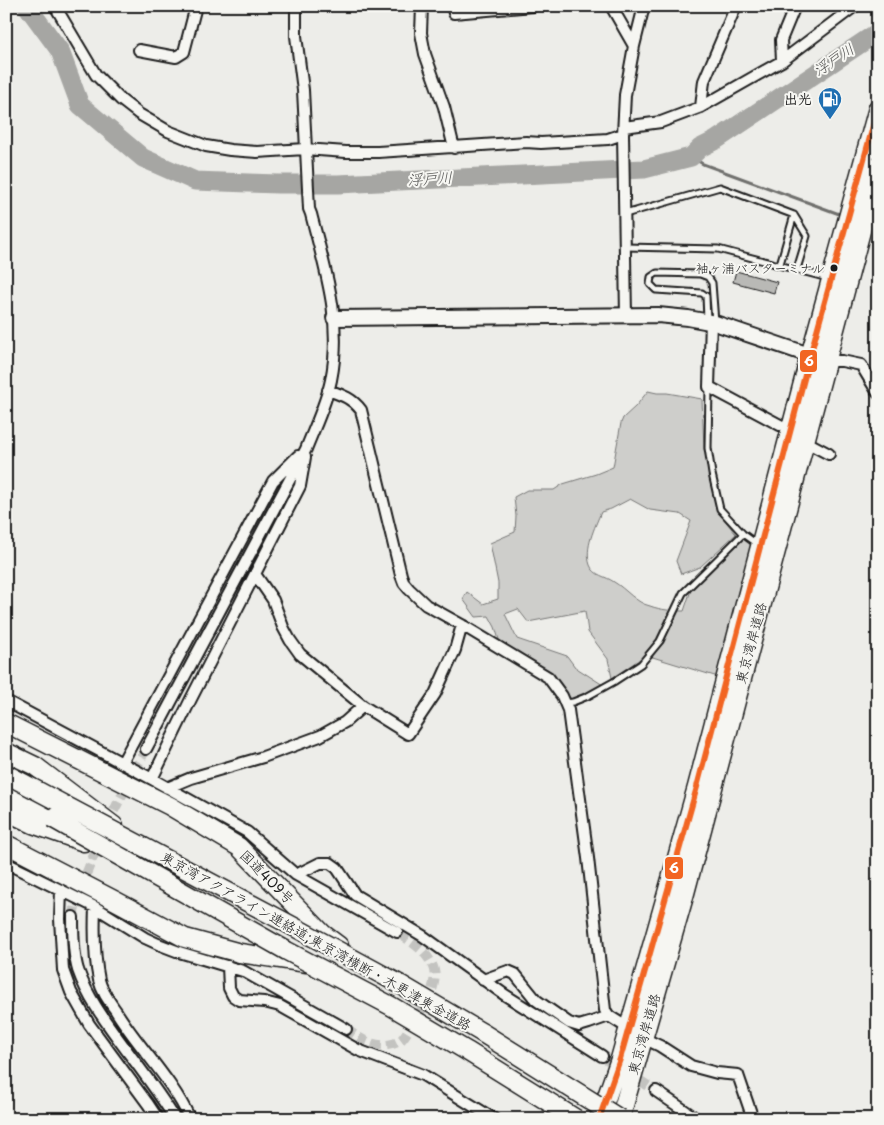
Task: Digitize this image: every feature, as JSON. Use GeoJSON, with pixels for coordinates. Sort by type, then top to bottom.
{"type":"FeatureCollection","features":[{"type":"Feature","properties":{"kind":"highway","name":"東京湾岸道路"},"geometry":{"type":"LineString","coordinates":[[620,1119],[685,893],[818,358],[831,278],[878,108]]}},
{"type":"Feature","properties":{"kind":"highway","name":"東京湾岸道路"},"geometry":{"type":"LineString","coordinates":[[604,1116],[697,787],[760,543],[878,167]]}},
{"type":"Feature","properties":{"kind":"highway","name":"国道409号"},"geometry":{"type":"LineString","coordinates":[[6,723],[170,806],[239,847],[323,934],[378,975],[604,1116]]}},
{"type":"Feature","properties":{"kind":"highway"},"geometry":{"type":"LineString","coordinates":[[6,752],[35,766],[116,827],[304,936],[378,975]]}},
{"type":"Feature","properties":{"kind":"highway","name":"東京湾アクアライン連絡道;東京湾横断・木更津東金道路"},"geometry":{"type":"LineString","coordinates":[[6,774],[403,986],[481,1032],[620,1119]]}},
{"type":"Feature","properties":{"kind":"highway","name":"東京湾アクアライン連絡道;東京湾横断・木更津東金道路"},"geometry":{"type":"LineString","coordinates":[[6,794],[287,951],[391,1006],[467,1050],[576,1119]]}},
{"type":"Feature","properties":{"kind":"highway"},"geometry":{"type":"LineString","coordinates":[[6,811],[33,824],[137,860],[336,969],[585,1119]]}},
{"type":"Feature","properties":{"kind":"highway"},"geometry":{"type":"LineString","coordinates":[[6,844],[185,938],[240,953],[317,964],[336,969]]}},
{"type":"Feature","properties":{"kind":"street"},"geometry":{"type":"LineString","coordinates":[[55,6],[96,75],[120,100],[139,114],[168,131],[206,146],[257,152],[305,149],[378,152],[526,142],[541,143],[608,139],[624,130],[662,122],[702,107],[782,62],[855,6]]}},
{"type":"Feature","properties":{"kind":"street"},"geometry":{"type":"LineString","coordinates":[[139,50],[176,56],[184,52],[196,6]]}},
{"type":"Feature","properties":{"kind":"street"},"geometry":{"type":"LineString","coordinates":[[146,749],[306,449],[322,410],[331,380],[334,350],[334,318],[329,284],[309,209],[303,90],[296,36],[296,6]]}},
{"type":"Feature","properties":{"kind":"street"},"geometry":{"type":"LineString","coordinates":[[422,6],[421,33],[425,54],[444,107],[454,148]]}},
{"type":"Feature","properties":{"kind":"street"},"geometry":{"type":"LineString","coordinates":[[452,6],[454,13],[532,6]]}},
{"type":"Feature","properties":{"kind":"street"},"geometry":{"type":"LineString","coordinates":[[611,6],[634,46]]}},
{"type":"Feature","properties":{"kind":"street"},"geometry":{"type":"LineString","coordinates":[[626,316],[625,95],[644,6]]}},
{"type":"Feature","properties":{"kind":"street"},"geometry":{"type":"LineString","coordinates":[[702,107],[704,81],[736,6]]}},
{"type":"Feature","properties":{"kind":"street"},"geometry":{"type":"LineString","coordinates":[[782,62],[781,40],[795,6]]}},
{"type":"Feature","properties":{"kind":"street"},"geometry":{"type":"LineString","coordinates":[[334,318],[658,315],[711,322],[818,358],[861,365],[878,393]]}},
{"type":"Feature","properties":{"kind":"street"},"geometry":{"type":"LineString","coordinates":[[711,322],[709,386],[780,425]]}},
{"type":"Feature","properties":{"kind":"street"},"geometry":{"type":"LineString","coordinates":[[328,390],[355,402],[361,410],[404,582],[409,590],[426,605],[548,677],[562,696],[568,710],[606,1010],[609,1016],[628,1028]]}},
{"type":"Feature","properties":{"kind":"street"},"geometry":{"type":"LineString","coordinates":[[812,445],[830,454]]}},
{"type":"Feature","properties":{"kind":"street"},"geometry":{"type":"LineString","coordinates":[[152,779],[300,486],[306,449]]}},
{"type":"Feature","properties":{"kind":"street"},"geometry":{"type":"LineString","coordinates":[[122,763],[273,481],[306,449]]}},
{"type":"Feature","properties":{"kind":"street"},"geometry":{"type":"LineString","coordinates":[[255,574],[273,600],[283,627],[300,654],[364,706],[408,734],[435,694],[455,650],[462,625]]}},
{"type":"Feature","properties":{"kind":"street"},"geometry":{"type":"LineString","coordinates":[[6,701],[247,832],[296,875],[397,932]]}},
{"type":"Feature","properties":{"kind":"street"},"geometry":{"type":"LineString","coordinates":[[168,788],[192,778],[263,757],[320,736],[345,722],[364,706]]}},
{"type":"Feature","properties":{"kind":"street"},"geometry":{"type":"LineString","coordinates":[[6,863],[95,908],[158,944],[243,971],[346,1029]]}},
{"type":"Feature","properties":{"kind":"street"},"geometry":{"type":"LineString","coordinates":[[296,875],[320,864],[330,863],[337,868],[356,895],[423,936],[505,995],[602,1056]]}},
{"type":"Feature","properties":{"kind":"street"},"geometry":{"type":"LineString","coordinates":[[61,890],[60,919],[63,970],[70,992],[89,1024],[158,1119]]}},
{"type":"Feature","properties":{"kind":"street"},"geometry":{"type":"LineString","coordinates":[[95,908],[95,948],[102,989],[124,1025],[166,1078],[190,1119]]}},
{"type":"Feature","properties":{"kind":"street"},"geometry":{"type":"LineString","coordinates":[[73,916],[78,969],[90,996],[102,1017],[175,1119]]}},
{"type":"Feature","properties":{"kind":"street"},"geometry":{"type":"LineString","coordinates":[[228,966],[229,988],[233,996],[240,1000],[264,1002],[280,1006],[358,1050],[423,1075],[494,1119]]}},
{"type":"Feature","properties":{"kind":"street"},"geometry":{"type":"LineString","coordinates":[[484,980],[508,972],[515,974],[536,1000],[569,1024],[579,1026],[589,1024],[609,1016]]}},
{"type":"Feature","properties":{"kind":"street"},"geometry":{"type":"LineString","coordinates":[[643,1038],[660,1046],[691,1066],[717,1073],[738,1075],[753,1119]]}},
{"type":"Feature","properties":{"kind":"street"},"geometry":{"type":"LineString","coordinates":[[656,1091],[697,1119]]}},
{"type":"Feature","properties":{"kind":"lane"},"geometry":{"type":"LineString","coordinates":[[625,214],[720,187],[794,215],[807,236],[797,269]]}},
{"type":"Feature","properties":{"kind":"lane"},"geometry":{"type":"LineString","coordinates":[[780,264],[794,215]]}},
{"type":"Feature","properties":{"kind":"lane"},"geometry":{"type":"LineString","coordinates":[[625,247],[718,249],[831,278]]}},
{"type":"Feature","properties":{"kind":"lane"},"geometry":{"type":"LineString","coordinates":[[657,273],[700,274],[708,277],[713,289],[711,322],[706,296],[702,293],[656,290],[650,284],[651,277],[657,273]]}},
{"type":"Feature","properties":{"kind":"lane"},"geometry":{"type":"LineString","coordinates":[[709,386],[708,448],[720,509],[743,534],[754,542],[760,543]]}},
{"type":"Feature","properties":{"kind":"lane"},"geometry":{"type":"LineString","coordinates":[[565,703],[588,696],[641,664],[660,641],[683,593],[743,534]]}},
{"type":"Feature","properties":{"kind":"shaded area"},"geometry":{"type":"Polygon","coordinates":[[[648,391],[702,399],[704,449],[718,512],[736,534],[700,567],[681,574],[676,561],[691,521],[680,514],[650,510],[630,499],[601,512],[589,545],[588,552],[592,569],[645,604],[663,609],[684,611],[692,587],[697,581],[743,537],[754,544],[718,677],[646,655],[612,678],[608,659],[588,632],[585,611],[528,622],[518,609],[505,614],[517,639],[567,656],[575,667],[603,685],[575,700],[568,698],[500,643],[489,616],[476,617],[463,599],[467,592],[483,604],[498,599],[498,583],[490,543],[515,532],[514,497],[527,490],[554,490],[563,484],[613,467],[623,418],[648,391]]]}},
{"type":"Feature","properties":{"kind":"building"},"geometry":{"type":"Polygon","coordinates":[[[736,271],[777,282],[774,293],[733,282],[736,271]]]}},
{"type":"Feature","properties":{"kind":"waterway","name":"浮戸川"},"geometry":{"type":"LineString","coordinates":[[27,6],[60,51],[80,105],[143,158],[195,181],[278,184],[338,184],[644,169],[691,157],[700,148],[716,140],[878,32]]}},
{"type":"Feature","properties":{"kind":"waterway"},"geometry":{"type":"LineString","coordinates":[[691,157],[703,164],[842,215]]}},
{"type":"Feature","properties":{"kind":"waterway"},"geometry":{"type":"LineString","coordinates":[[869,225],[878,228]]}},
{"type":"Feature","properties":{"kind":"tunnel"},"geometry":{"type":"LineString","coordinates":[[107,824],[146,749]]}},
{"type":"Feature","properties":{"kind":"tunnel"},"geometry":{"type":"LineString","coordinates":[[73,917],[78,894],[100,840]]}},
{"type":"Feature","properties":{"kind":"tunnel"},"geometry":{"type":"LineString","coordinates":[[346,1029],[373,1044],[394,1044],[403,1037],[428,998],[435,977],[432,964],[419,948],[397,932]]}},
{"type":"Feature","properties":{"kind":"tunnel"},"geometry":{"type":"LineString","coordinates":[[602,1056],[656,1091]]}},
{"type":"Feature","properties":{"kind":"transit line","name":"6"},"geometry":{"type":"LineString","coordinates":[[599,1119],[620,1059],[697,787],[810,356],[878,108]]}},
{"type":"Feature","properties":{"kind":"place","name":"出光"},"geometry":{"type":"Point","coordinates":[830,120]}},
{"type":"Feature","properties":{"kind":"place","name":"袖ヶ浦バスターミナル"},"geometry":{"type":"Point","coordinates":[834,268]}}]}
